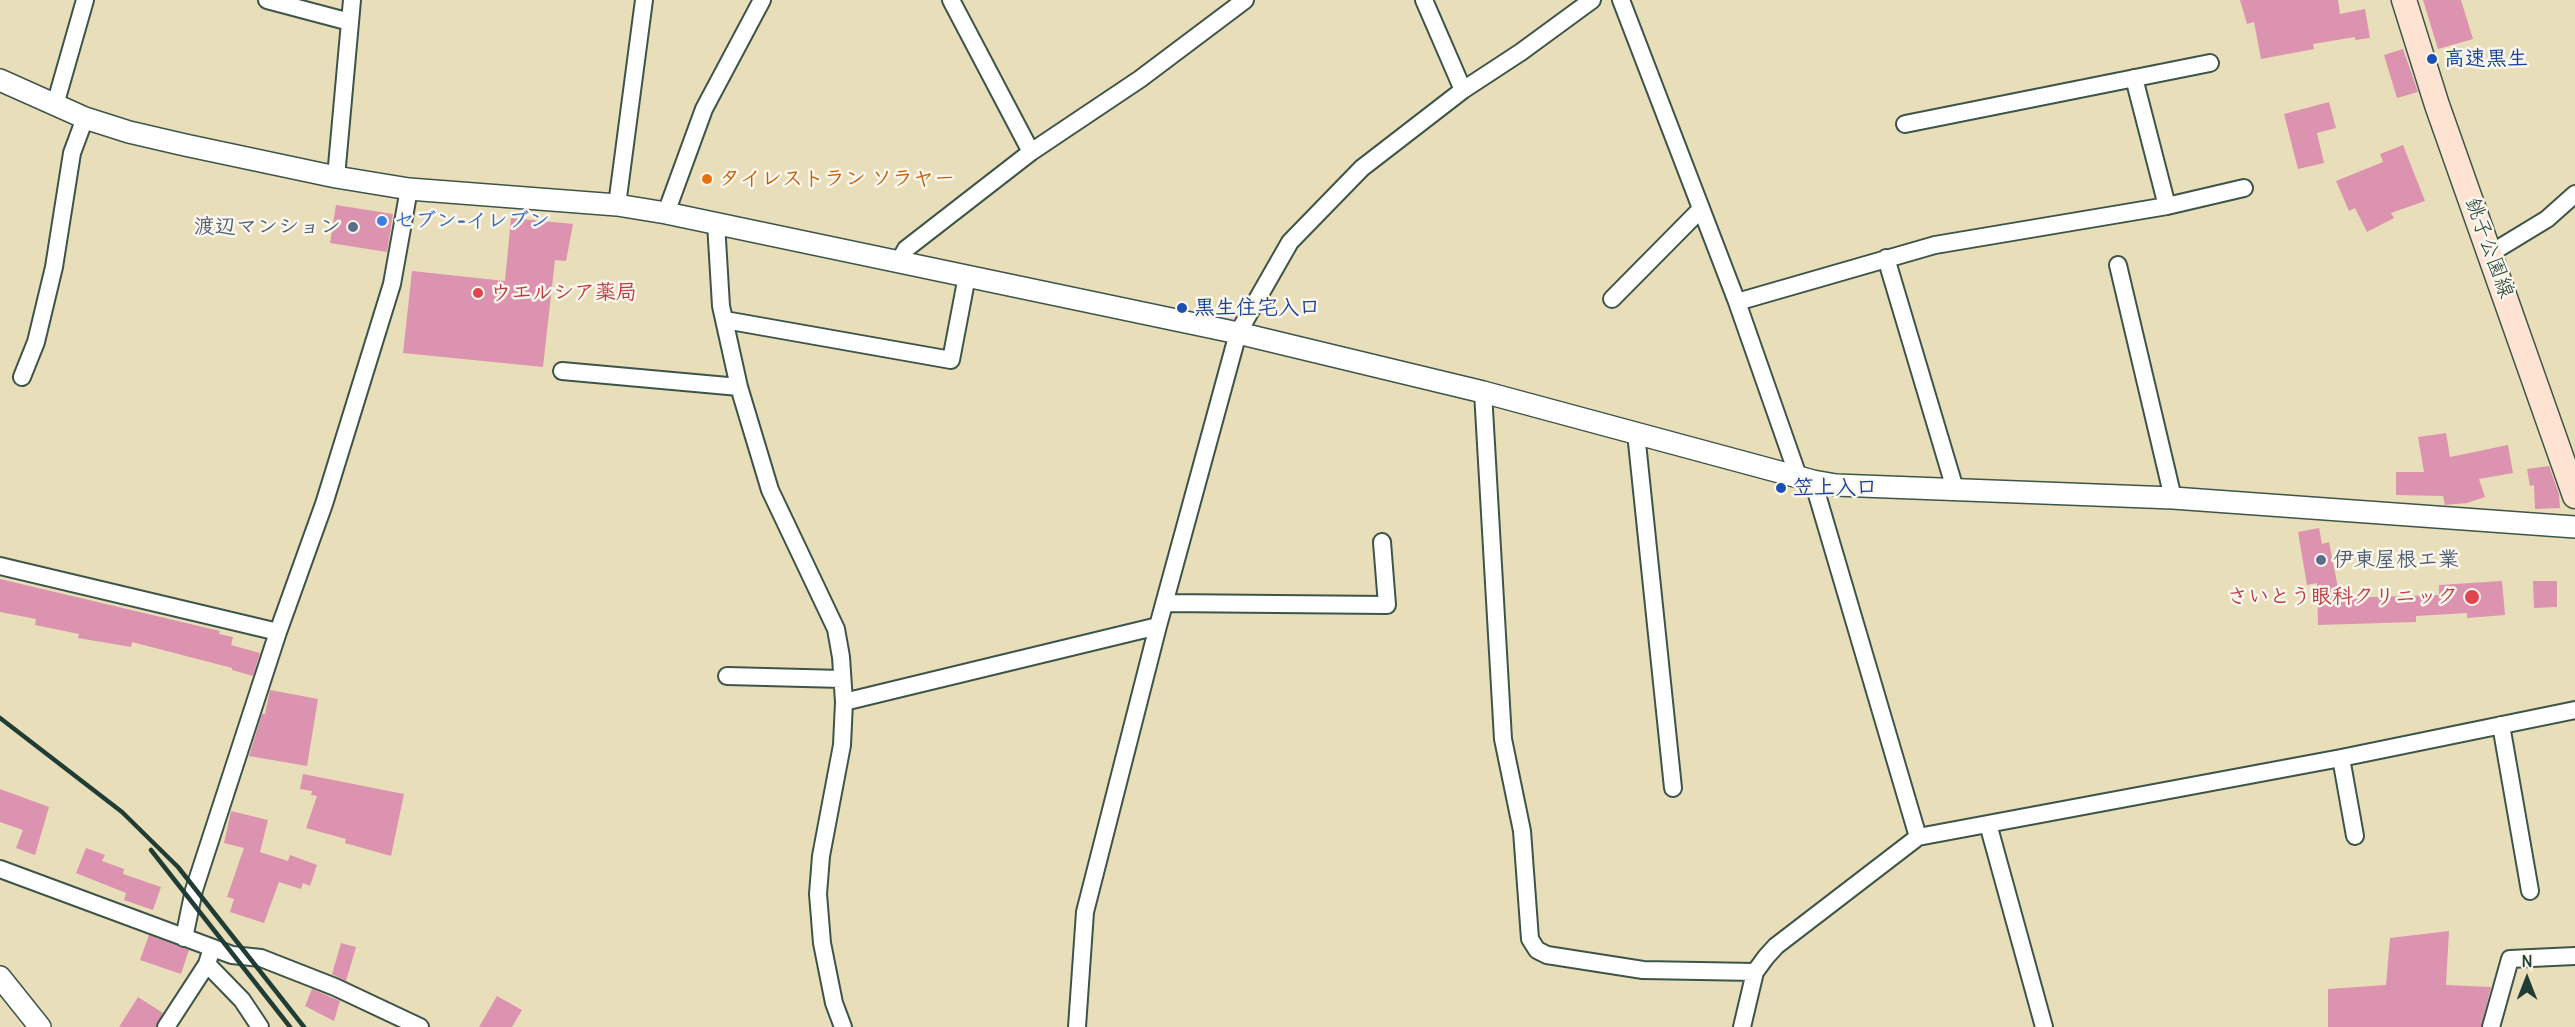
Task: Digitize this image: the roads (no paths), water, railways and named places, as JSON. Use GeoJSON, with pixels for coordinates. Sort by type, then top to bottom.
{"type":"FeatureCollection","features":[{"type":"Feature","properties":{"kind":"main road","name":"銚子公園線"},"geometry":{"type":"LineString","coordinates":[[2404,0],[2437,105],[2575,496]]}},
{"type":"Feature","properties":{"kind":"street"},"geometry":{"type":"LineString","coordinates":[[55,105],[85,0]]}},
{"type":"Feature","properties":{"kind":"street"},"geometry":{"type":"LineString","coordinates":[[267,0],[350,22]]}},
{"type":"Feature","properties":{"kind":"street"},"geometry":{"type":"LineString","coordinates":[[336,177],[352,0]]}},
{"type":"Feature","properties":{"kind":"street"},"geometry":{"type":"LineString","coordinates":[[617,205],[644,0]]}},
{"type":"Feature","properties":{"kind":"street"},"geometry":{"type":"LineString","coordinates":[[666,213],[704,109],[762,0]]}},
{"type":"Feature","properties":{"kind":"street"},"geometry":{"type":"LineString","coordinates":[[951,0],[1031,152]]}},
{"type":"Feature","properties":{"kind":"street"},"geometry":{"type":"LineString","coordinates":[[898,263],[906,249],[1031,152],[1140,79],[1245,0]]}},
{"type":"Feature","properties":{"kind":"street"},"geometry":{"type":"LineString","coordinates":[[1424,0],[1463,90]]}},
{"type":"Feature","properties":{"kind":"street"},"geometry":{"type":"LineString","coordinates":[[1077,1027],[1084,912],[1158,626],[1238,333],[1290,242],[1362,168],[1463,90],[1521,52],[1592,0]]}},
{"type":"Feature","properties":{"kind":"street"},"geometry":{"type":"LineString","coordinates":[[1621,0],[1806,479],[1918,837]]}},
{"type":"Feature","properties":{"kind":"street"},"geometry":{"type":"LineString","coordinates":[[1905,124],[2210,63]]}},
{"type":"Feature","properties":{"kind":"street"},"geometry":{"type":"LineString","coordinates":[[2134,78],[2167,206]]}},
{"type":"Feature","properties":{"kind":"street"},"geometry":{"type":"LineString","coordinates":[[0,80],[55,105],[129,132],[336,177],[409,189],[617,205],[716,223],[1238,333],[1483,392],[1806,479],[1836,485],[2173,498],[2575,527]]}},
{"type":"Feature","properties":{"kind":"street"},"geometry":{"type":"LineString","coordinates":[[22,377],[36,342],[54,267],[72,153],[85,117]]}},
{"type":"Feature","properties":{"kind":"street"},"geometry":{"type":"LineString","coordinates":[[1737,302],[1935,245],[2167,206],[2244,188]]}},
{"type":"Feature","properties":{"kind":"street"},"geometry":{"type":"LineString","coordinates":[[184,938],[194,890],[278,632],[324,504],[392,284],[409,189]]}},
{"type":"Feature","properties":{"kind":"street"},"geometry":{"type":"LineString","coordinates":[[2491,253],[2547,219],[2575,194]]}},
{"type":"Feature","properties":{"kind":"street"},"geometry":{"type":"LineString","coordinates":[[1612,299],[1701,209]]}},
{"type":"Feature","properties":{"kind":"street"},"geometry":{"type":"LineString","coordinates":[[716,223],[721,306],[739,387],[770,490],[836,629],[844,702],[842,745],[821,856],[818,894],[822,943],[834,1003],[843,1027]]}},
{"type":"Feature","properties":{"kind":"street"},"geometry":{"type":"LineString","coordinates":[[1886,258],[1955,489]]}},
{"type":"Feature","properties":{"kind":"street"},"geometry":{"type":"LineString","coordinates":[[2118,265],[2173,498]]}},
{"type":"Feature","properties":{"kind":"street"},"geometry":{"type":"LineString","coordinates":[[725,320],[951,360],[967,276]]}},
{"type":"Feature","properties":{"kind":"street"},"geometry":{"type":"LineString","coordinates":[[562,371],[739,387]]}},
{"type":"Feature","properties":{"kind":"street"},"geometry":{"type":"LineString","coordinates":[[1483,392],[1503,739],[1522,831],[1530,939],[1537,950],[1547,955],[1643,970],[1755,972]]}},
{"type":"Feature","properties":{"kind":"street"},"geometry":{"type":"LineString","coordinates":[[1636,433],[1673,788]]}},
{"type":"Feature","properties":{"kind":"street"},"geometry":{"type":"LineString","coordinates":[[1166,603],[1386,605],[1382,542]]}},
{"type":"Feature","properties":{"kind":"street"},"geometry":{"type":"LineString","coordinates":[[0,566],[278,632]]}},
{"type":"Feature","properties":{"kind":"street"},"geometry":{"type":"LineString","coordinates":[[844,702],[1158,626]]}},
{"type":"Feature","properties":{"kind":"street"},"geometry":{"type":"LineString","coordinates":[[727,676],[842,679]]}},
{"type":"Feature","properties":{"kind":"street"},"geometry":{"type":"LineString","coordinates":[[1742,1027],[1755,972],[1776,946],[1918,837],[2341,758],[2575,711]]}},
{"type":"Feature","properties":{"kind":"street"},"geometry":{"type":"LineString","coordinates":[[2501,725],[2530,891]]}},
{"type":"Feature","properties":{"kind":"street"},"geometry":{"type":"LineString","coordinates":[[2341,758],[2355,836]]}},
{"type":"Feature","properties":{"kind":"street"},"geometry":{"type":"LineString","coordinates":[[1988,824],[2044,1027]]}},
{"type":"Feature","properties":{"kind":"street"},"geometry":{"type":"LineString","coordinates":[[0,869],[184,938],[209,956],[260,1027]]}},
{"type":"Feature","properties":{"kind":"street"},"geometry":{"type":"LineString","coordinates":[[209,956],[232,955],[261,958],[335,987],[420,1027]]}},
{"type":"Feature","properties":{"kind":"street"},"geometry":{"type":"LineString","coordinates":[[166,1027],[209,956]]}},
{"type":"Feature","properties":{"kind":"street"},"geometry":{"type":"LineString","coordinates":[[2491,1027],[2510,958],[2575,957]]}},
{"type":"Feature","properties":{"kind":"street"},"geometry":{"type":"LineString","coordinates":[[0,977],[40,1027]]}},
{"type":"Feature","properties":{"kind":"railway"},"geometry":{"type":"LineString","coordinates":[[0,718],[122,812],[178,867],[304,1027]]}},
{"type":"Feature","properties":{"kind":"railway"},"geometry":{"type":"LineString","coordinates":[[151,850],[290,1027]]}},
{"type":"Feature","properties":{"kind":"place","name":"高速黒生"},"geometry":{"type":"Point","coordinates":[2432,59]}},
{"type":"Feature","properties":{"kind":"place","name":"タイレストラン ソラヤー"},"geometry":{"type":"Point","coordinates":[707,179]}},
{"type":"Feature","properties":{"kind":"place","name":"セブン-イレブン"},"geometry":{"type":"Point","coordinates":[382,221]}},
{"type":"Feature","properties":{"kind":"place","name":"渡辺マンション"},"geometry":{"type":"Point","coordinates":[353,227]}},
{"type":"Feature","properties":{"kind":"place","name":"ウエルシア薬局"},"geometry":{"type":"Point","coordinates":[478,293]}},
{"type":"Feature","properties":{"kind":"place","name":"黒生住宅入口"},"geometry":{"type":"Point","coordinates":[1182,308]}},
{"type":"Feature","properties":{"kind":"place","name":"笠上入口"},"geometry":{"type":"Point","coordinates":[1781,488]}},
{"type":"Feature","properties":{"kind":"place","name":"伊東屋根エ業"},"geometry":{"type":"Point","coordinates":[2321,560]}},
{"type":"Feature","properties":{"kind":"place","name":"さいとう眼科クリニック"},"geometry":{"type":"Point","coordinates":[2472,597]}}]}
